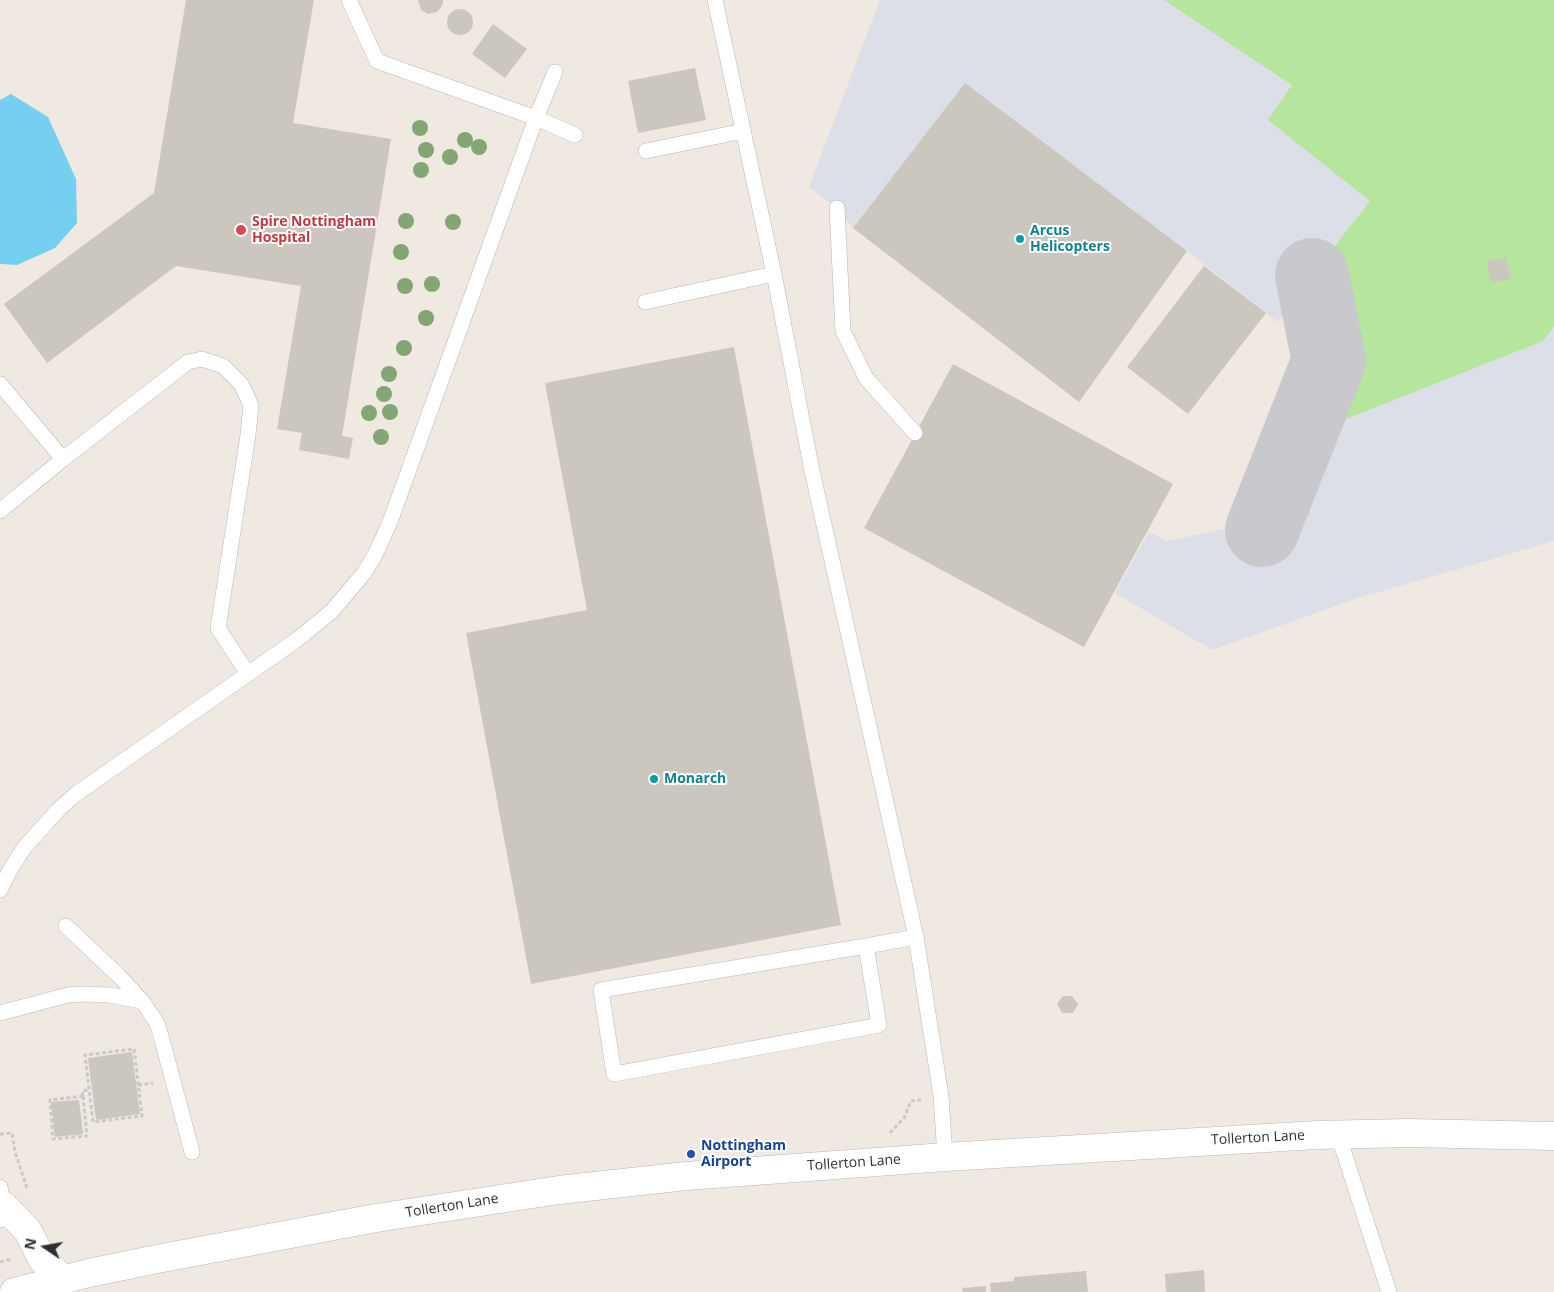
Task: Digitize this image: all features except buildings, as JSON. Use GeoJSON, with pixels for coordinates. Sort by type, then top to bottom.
{"type":"FeatureCollection","features":[{"type":"Feature","properties":{"kind":"street","name":"Tollerton Lane"},"geometry":{"type":"LineString","coordinates":[[14,1292],[210,1248],[321,1228],[565,1189],[686,1176],[945,1157],[1338,1134],[1554,1136]]}},
{"type":"Feature","properties":{"kind":"street"},"geometry":{"type":"LineString","coordinates":[[1,1202],[28,1231],[42,1259],[64,1280]]}},
{"type":"Feature","properties":{"kind":"lane"},"geometry":{"type":"LineString","coordinates":[[349,0],[377,61],[536,118],[575,135]]}},
{"type":"Feature","properties":{"kind":"lane"},"geometry":{"type":"LineString","coordinates":[[715,0],[774,274],[812,471],[916,938],[941,1096],[945,1157]]}},
{"type":"Feature","properties":{"kind":"lane"},"geometry":{"type":"LineString","coordinates":[[0,890],[24,848],[59,809],[76,794],[298,639],[332,611],[355,585],[375,555],[393,515],[536,118],[555,72]]}},
{"type":"Feature","properties":{"kind":"lane"},"geometry":{"type":"LineString","coordinates":[[646,152],[743,131]]}},
{"type":"Feature","properties":{"kind":"lane"},"geometry":{"type":"LineString","coordinates":[[837,208],[843,331],[866,378],[915,433]]}},
{"type":"Feature","properties":{"kind":"lane"},"geometry":{"type":"LineString","coordinates":[[645,302],[774,274]]}},
{"type":"Feature","properties":{"kind":"lane"},"geometry":{"type":"LineString","coordinates":[[0,511],[63,459],[188,362],[202,359],[223,366],[241,384],[251,405],[218,628],[248,674]]}},
{"type":"Feature","properties":{"kind":"lane"},"geometry":{"type":"LineString","coordinates":[[0,384],[63,459]]}},
{"type":"Feature","properties":{"kind":"lane"},"geometry":{"type":"LineString","coordinates":[[66,926],[120,977],[142,1001],[157,1023],[192,1152]]}},
{"type":"Feature","properties":{"kind":"lane"},"geometry":{"type":"LineString","coordinates":[[866,946],[879,1025],[614,1074],[601,990],[866,946],[916,938]]}},
{"type":"Feature","properties":{"kind":"lane"},"geometry":{"type":"LineString","coordinates":[[0,1013],[68,995],[109,995],[142,1001]]}},
{"type":"Feature","properties":{"kind":"lane"},"geometry":{"type":"LineString","coordinates":[[1338,1134],[1390,1292]]}},
{"type":"Feature","properties":{"kind":"path"},"geometry":{"type":"LineString","coordinates":[[134,1049],[142,1116],[93,1122],[89,1090],[85,1055],[134,1049]]}},
{"type":"Feature","properties":{"kind":"path"},"geometry":{"type":"LineString","coordinates":[[83,1096],[50,1100],[54,1139],[87,1136],[83,1096],[82,1091],[89,1090]]}},
{"type":"Feature","properties":{"kind":"path"},"geometry":{"type":"LineString","coordinates":[[0,1134],[12,1133],[15,1152],[29,1192]]}},
{"type":"Feature","properties":{"kind":"shaded area"},"geometry":{"type":"Polygon","coordinates":[[[880,0],[1554,0],[1554,541],[1355,599],[1212,650],[1115,593],[1149,532],[1168,541],[1251,523],[1273,536],[1308,434],[1351,356],[1324,260],[1278,322],[965,84],[853,228],[837,208],[809,187],[880,0]]]}},
{"type":"Feature","properties":{"kind":"green space"},"geometry":{"type":"Polygon","coordinates":[[[1164,0],[1554,0],[1554,326],[1543,341],[1308,434],[1351,356],[1324,260],[1370,201],[1268,120],[1292,85],[1164,0]]]}},
{"type":"Feature","properties":{"kind":"water"},"geometry":{"type":"Polygon","coordinates":[[[11,94],[48,117],[76,179],[77,223],[55,248],[17,265],[0,264],[0,100],[11,94]]]}},
{"type":"Feature","properties":{"kind":"taxiway"},"geometry":{"type":"LineString","coordinates":[[1262,530],[1329,361],[1312,275]]}},
{"type":"Feature","properties":{"kind":"place","name":"Spire Nottingham Hospital"},"geometry":{"type":"Point","coordinates":[241,230]}},
{"type":"Feature","properties":{"kind":"place","name":"Arcus Helicopters"},"geometry":{"type":"Point","coordinates":[1020,239]}},
{"type":"Feature","properties":{"kind":"place","name":"Monarch"},"geometry":{"type":"Point","coordinates":[654,779]}},
{"type":"Feature","properties":{"kind":"place","name":"Nottingham Airport"},"geometry":{"type":"Point","coordinates":[691,1154]}}]}
